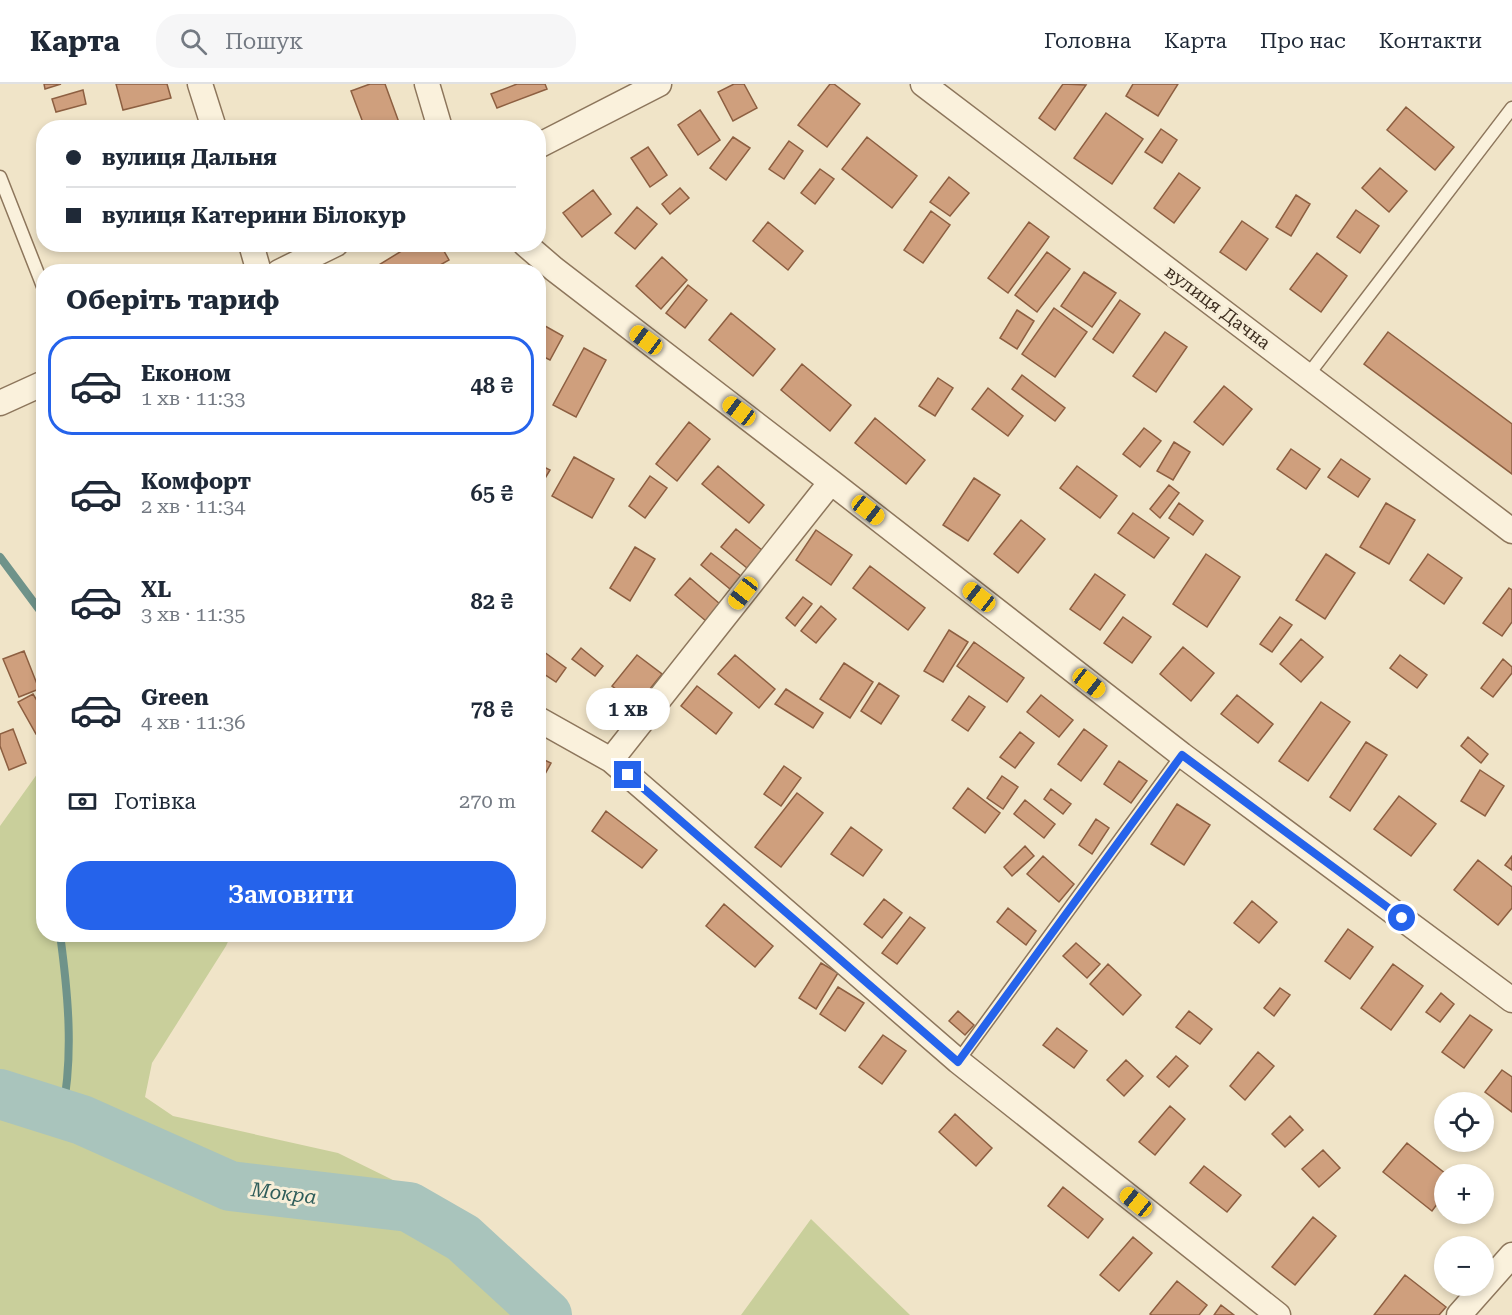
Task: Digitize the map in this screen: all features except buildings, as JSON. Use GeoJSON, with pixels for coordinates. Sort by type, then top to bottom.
{"type":"FeatureCollection","features":[{"type":"Feature","properties":{"kind":"street"},"geometry":{"type":"LineString","coordinates":[[200,84],[211,120]]}},
{"type":"Feature","properties":{"kind":"street"},"geometry":{"type":"LineString","coordinates":[[427,84],[438,120]]}},
{"type":"Feature","properties":{"kind":"street"},"geometry":{"type":"LineString","coordinates":[[546,142],[659,84]]}},
{"type":"Feature","properties":{"kind":"street","name":"вулиця Дачна"},"geometry":{"type":"LineString","coordinates":[[924,84],[1512,531]]}},
{"type":"Feature","properties":{"kind":"street"},"geometry":{"type":"LineString","coordinates":[[295,264],[320,252]]}},
{"type":"Feature","properties":{"kind":"street"},"geometry":{"type":"LineString","coordinates":[[534,252],[1182,755],[1512,1000]]}},
{"type":"Feature","properties":{"kind":"street"},"geometry":{"type":"LineString","coordinates":[[0,403],[36,387]]}},
{"type":"Feature","properties":{"kind":"street"},"geometry":{"type":"LineString","coordinates":[[610,760],[831,482]]}},
{"type":"Feature","properties":{"kind":"street"},"geometry":{"type":"LineString","coordinates":[[546,724],[610,760],[958,1062],[1278,1315]]}},
{"type":"Feature","properties":{"kind":"street"},"geometry":{"type":"LineString","coordinates":[[1459,1315],[1512,1255]]}},
{"type":"Feature","properties":{"kind":"lane"},"geometry":{"type":"LineString","coordinates":[[1308,375],[1512,108]]}},
{"type":"Feature","properties":{"kind":"lane"},"geometry":{"type":"LineString","coordinates":[[0,177],[36,269]]}},
{"type":"Feature","properties":{"kind":"lane"},"geometry":{"type":"LineString","coordinates":[[958,1062],[1182,755]]}},
{"type":"Feature","properties":{"kind":"green space"},"geometry":{"type":"Polygon","coordinates":[[[36,776],[36,942],[228,942],[152,1063],[145,1097],[173,1116],[338,1153],[456,1211],[566,1315],[0,1315],[0,826],[36,776]]]}},
{"type":"Feature","properties":{"kind":"green space"},"geometry":{"type":"Polygon","coordinates":[[[811,1219],[910,1315],[741,1315],[811,1219]]]}},
{"type":"Feature","properties":{"kind":"waterway"},"geometry":{"type":"LineString","coordinates":[[0,557],[36,605]]}},
{"type":"Feature","properties":{"kind":"waterway"},"geometry":{"type":"LineString","coordinates":[[61,942],[69,1047],[62,1114]]}},
{"type":"Feature","properties":{"kind":"waterway","name":"Мокра"},"geometry":{"type":"LineString","coordinates":[[0,1094],[82,1120],[230,1186],[409,1207],[463,1238],[547,1315]]}},
{"type":"Feature","properties":{"kind":"route"},"geometry":{"type":"LineString","coordinates":[[628,775],[958,1062],[1182,755],[1402,918]]}}]}
